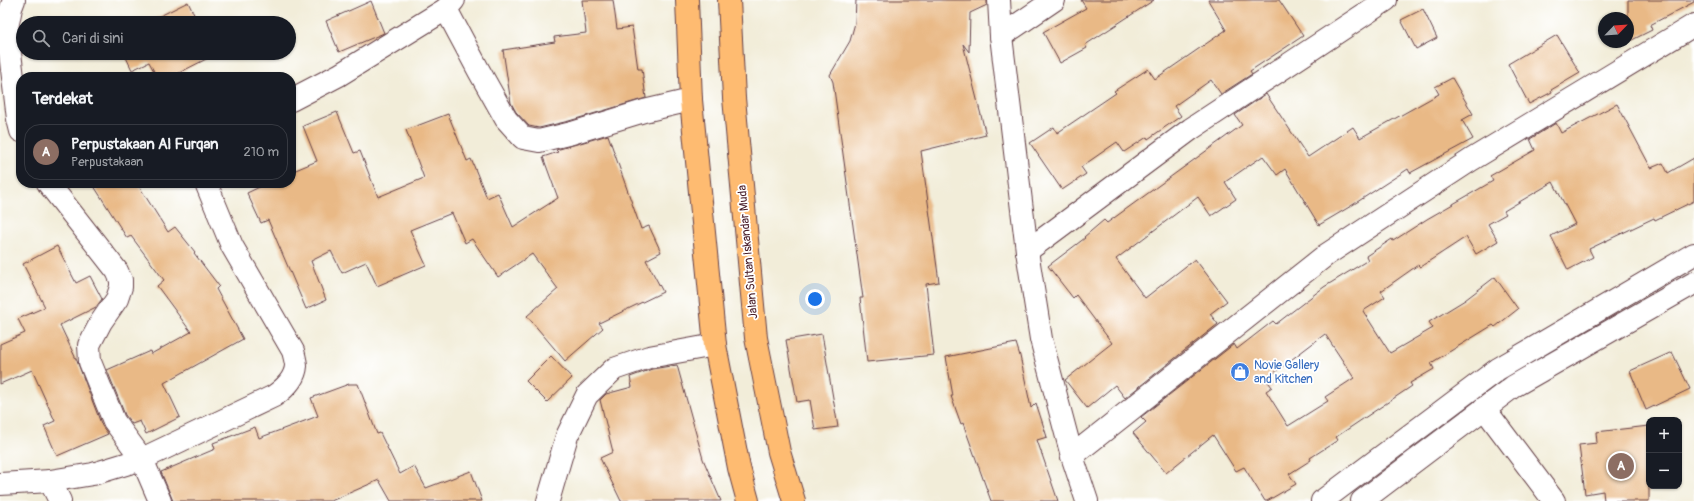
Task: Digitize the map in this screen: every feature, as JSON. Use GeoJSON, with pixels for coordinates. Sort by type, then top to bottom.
{"type":"FeatureCollection","features":[{"type":"Feature","properties":{"kind":"highway"},"geometry":{"type":"LineString","coordinates":[[687,0],[691,100],[715,345],[739,468],[748,501]]}},
{"type":"Feature","properties":{"kind":"highway","name":"Jalan Sultan Iskandar Muda"},"geometry":{"type":"LineString","coordinates":[[729,0],[734,98],[756,338],[779,452],[794,501]]}},
{"type":"Feature","properties":{"kind":"street"},"geometry":{"type":"LineString","coordinates":[[14,0],[11,8],[5,44],[16,108]]}},
{"type":"Feature","properties":{"kind":"street"},"geometry":{"type":"LineString","coordinates":[[999,0],[1001,36],[1027,251],[1041,339],[1072,456],[1087,501]]}},
{"type":"Feature","properties":{"kind":"street"},"geometry":{"type":"LineString","coordinates":[[1001,36],[1054,0]]}},
{"type":"Feature","properties":{"kind":"street"},"geometry":{"type":"LineString","coordinates":[[1027,251],[1191,129],[1386,0]]}},
{"type":"Feature","properties":{"kind":"street"},"geometry":{"type":"LineString","coordinates":[[296,98],[339,76],[450,4],[479,71],[506,119],[523,138],[539,141],[572,133],[644,111],[691,100]]}},
{"type":"Feature","properties":{"kind":"street"},"geometry":{"type":"LineString","coordinates":[[1072,456],[1326,255],[1471,160],[1694,25]]}},
{"type":"Feature","properties":{"kind":"street"},"geometry":{"type":"LineString","coordinates":[[52,188],[116,271],[121,280],[121,287],[117,299],[101,322],[89,345],[90,362],[114,421],[142,460],[160,501]]}},
{"type":"Feature","properties":{"kind":"street"},"geometry":{"type":"LineString","coordinates":[[0,484],[50,481],[93,474],[142,460],[274,396],[284,389],[296,366],[293,351],[232,246],[208,188]]}},
{"type":"Feature","properties":{"kind":"street"},"geometry":{"type":"LineString","coordinates":[[1322,501],[1498,369],[1694,254]]}},
{"type":"Feature","properties":{"kind":"street"},"geometry":{"type":"LineString","coordinates":[[1346,482],[1361,501],[1514,386],[1694,283]]}},
{"type":"Feature","properties":{"kind":"street"},"geometry":{"type":"LineString","coordinates":[[548,501],[567,436],[586,396],[614,369],[649,357],[715,345]]}},
{"type":"Feature","properties":{"kind":"street"},"geometry":{"type":"LineString","coordinates":[[1484,408],[1554,501]]}},
{"type":"Feature","properties":{"kind":"street"},"geometry":{"type":"LineString","coordinates":[[50,481],[60,501]]}},
{"type":"Feature","properties":{"kind":"building"},"geometry":{"type":"Polygon","coordinates":[[[582,0],[613,0],[617,29],[632,27],[638,69],[642,69],[646,98],[569,121],[539,128],[529,126],[516,112],[511,103],[503,50],[555,42],[554,37],[586,33],[582,0]]]}},
{"type":"Feature","properties":{"kind":"building"},"geometry":{"type":"Polygon","coordinates":[[[856,0],[987,0],[987,5],[970,13],[969,52],[963,44],[986,135],[921,151],[939,282],[926,284],[934,355],[867,362],[860,298],[863,298],[833,82],[830,75],[850,41],[855,23],[856,0]]]}},
{"type":"Feature","properties":{"kind":"building"},"geometry":{"type":"Polygon","coordinates":[[[1081,0],[1154,0],[1085,45],[1087,48],[1060,63],[1043,32],[1086,8],[1081,0]]]}},
{"type":"Feature","properties":{"kind":"building"},"geometry":{"type":"Polygon","coordinates":[[[1208,0],[1279,0],[1303,36],[1250,71],[1252,74],[1221,94],[1211,80],[1174,106],[1181,116],[1148,139],[1147,137],[1124,152],[1117,142],[1081,167],[1086,174],[1062,190],[1030,143],[1054,127],[1057,133],[1116,93],[1114,91],[1148,69],[1155,79],[1226,30],[1208,0]]]}},
{"type":"Feature","properties":{"kind":"building"},"geometry":{"type":"Polygon","coordinates":[[[1628,0],[1694,0],[1694,2],[1650,25],[1652,30],[1634,39],[1634,12],[1628,12],[1628,0]]]}},
{"type":"Feature","properties":{"kind":"building"},"geometry":{"type":"Polygon","coordinates":[[[371,1],[384,33],[339,52],[326,21],[371,1]]]}},
{"type":"Feature","properties":{"kind":"building"},"geometry":{"type":"Polygon","coordinates":[[[188,2],[195,16],[160,16],[188,2]]]}},
{"type":"Feature","properties":{"kind":"building"},"geometry":{"type":"Polygon","coordinates":[[[1423,9],[1437,38],[1416,49],[1401,20],[1423,9]]]}},
{"type":"Feature","properties":{"kind":"building"},"geometry":{"type":"Polygon","coordinates":[[[1557,35],[1580,73],[1551,90],[1552,92],[1529,104],[1508,64],[1557,35]]]}},
{"type":"Feature","properties":{"kind":"building"},"geometry":{"type":"Polygon","coordinates":[[[127,60],[204,60],[181,72],[154,72],[149,62],[132,70],[127,60]]]}},
{"type":"Feature","properties":{"kind":"building"},"geometry":{"type":"Polygon","coordinates":[[[1452,78],[1473,114],[1462,120],[1473,139],[1410,173],[1408,169],[1319,225],[1285,169],[1277,175],[1263,156],[1225,182],[1236,199],[1211,216],[1198,197],[1116,259],[1145,298],[1195,259],[1227,301],[1210,314],[1218,324],[1125,398],[1115,385],[1087,408],[1065,380],[1112,343],[1076,295],[1073,298],[1048,266],[1085,238],[1084,237],[1104,220],[1107,223],[1242,125],[1235,115],[1266,94],[1308,157],[1353,127],[1360,138],[1439,94],[1435,87],[1452,78]]]}},
{"type":"Feature","properties":{"kind":"building"},"geometry":{"type":"Polygon","coordinates":[[[1617,104],[1651,168],[1663,163],[1668,173],[1694,158],[1694,201],[1589,249],[1593,257],[1568,270],[1551,236],[1575,224],[1553,182],[1504,211],[1506,214],[1488,224],[1498,241],[1476,254],[1466,237],[1420,267],[1418,265],[1381,291],[1385,297],[1363,311],[1390,353],[1433,328],[1429,322],[1465,300],[1495,277],[1518,309],[1495,327],[1493,325],[1431,363],[1434,369],[1410,383],[1412,386],[1336,437],[1338,440],[1289,474],[1296,484],[1267,501],[1265,501],[1244,467],[1236,471],[1213,435],[1166,473],[1133,433],[1146,422],[1141,417],[1234,344],[1237,349],[1273,321],[1276,324],[1324,287],[1368,260],[1366,256],[1392,239],[1393,241],[1427,219],[1493,181],[1490,176],[1535,150],[1530,139],[1556,123],[1561,133],[1617,104]],[[1325,334],[1266,379],[1272,387],[1266,391],[1288,426],[1328,401],[1325,397],[1354,378],[1325,334]]]}},
{"type":"Feature","properties":{"kind":"building"},"geometry":{"type":"Polygon","coordinates":[[[337,112],[354,153],[360,151],[378,197],[424,178],[406,130],[448,114],[467,161],[471,159],[487,198],[498,193],[513,227],[558,198],[543,157],[558,152],[556,150],[608,135],[641,229],[649,226],[661,252],[646,260],[663,292],[599,323],[603,328],[565,361],[527,316],[558,289],[532,254],[498,277],[472,239],[465,243],[452,213],[410,230],[426,265],[377,286],[366,262],[342,273],[331,251],[311,261],[326,300],[306,309],[268,220],[261,223],[247,193],[258,188],[296,188],[296,170],[317,161],[303,126],[337,112]]]}},
{"type":"Feature","properties":{"kind":"building"},"geometry":{"type":"Polygon","coordinates":[[[95,188],[140,188],[168,232],[175,227],[219,286],[216,289],[243,339],[164,383],[180,417],[146,434],[140,421],[132,424],[125,415],[107,370],[150,351],[151,354],[191,332],[157,286],[164,280],[131,236],[127,238],[95,188]]]}},
{"type":"Feature","properties":{"kind":"building"},"geometry":{"type":"Polygon","coordinates":[[[57,246],[76,283],[90,276],[102,299],[96,307],[60,325],[77,361],[102,426],[108,434],[57,456],[44,426],[55,421],[32,370],[0,384],[0,344],[25,333],[18,319],[45,307],[23,264],[57,246]]]}},
{"type":"Feature","properties":{"kind":"building"},"geometry":{"type":"Polygon","coordinates":[[[822,334],[838,427],[815,430],[810,400],[797,402],[786,340],[822,334]]]}},
{"type":"Feature","properties":{"kind":"building"},"geometry":{"type":"Polygon","coordinates":[[[1016,343],[1031,408],[1036,403],[1047,437],[1037,440],[1058,501],[991,501],[963,423],[961,424],[951,396],[953,396],[946,357],[1016,343]]]}},
{"type":"Feature","properties":{"kind":"building"},"geometry":{"type":"Polygon","coordinates":[[[1672,352],[1690,389],[1646,410],[1630,371],[1672,352]]]}},
{"type":"Feature","properties":{"kind":"building"},"geometry":{"type":"Polygon","coordinates":[[[551,356],[572,378],[547,402],[526,381],[551,356]]]}},
{"type":"Feature","properties":{"kind":"building"},"geometry":{"type":"Polygon","coordinates":[[[677,365],[703,459],[721,501],[621,501],[600,458],[613,452],[600,400],[606,394],[632,387],[630,377],[652,369],[677,365]]]}},
{"type":"Feature","properties":{"kind":"building"},"geometry":{"type":"Polygon","coordinates":[[[349,384],[358,384],[377,434],[380,433],[400,474],[414,466],[426,488],[471,471],[482,501],[391,501],[379,480],[331,501],[173,501],[161,472],[215,449],[213,443],[255,427],[259,438],[318,416],[311,398],[349,384]]]}},
{"type":"Feature","properties":{"kind":"building"},"geometry":{"type":"Polygon","coordinates":[[[1646,426],[1646,489],[1649,489],[1649,501],[1604,501],[1603,491],[1585,494],[1579,445],[1597,443],[1596,432],[1646,426]]]}},
{"type":"Feature","properties":{"kind":"place","name":"Novie Gallery and Kitchen"},"geometry":{"type":"Point","coordinates":[1240,372]}},
{"type":"Feature","properties":{"kind":"place","name":"Perpustakaan Al Furqan"},"geometry":{"type":"Point","coordinates":[1621,466]}}]}
